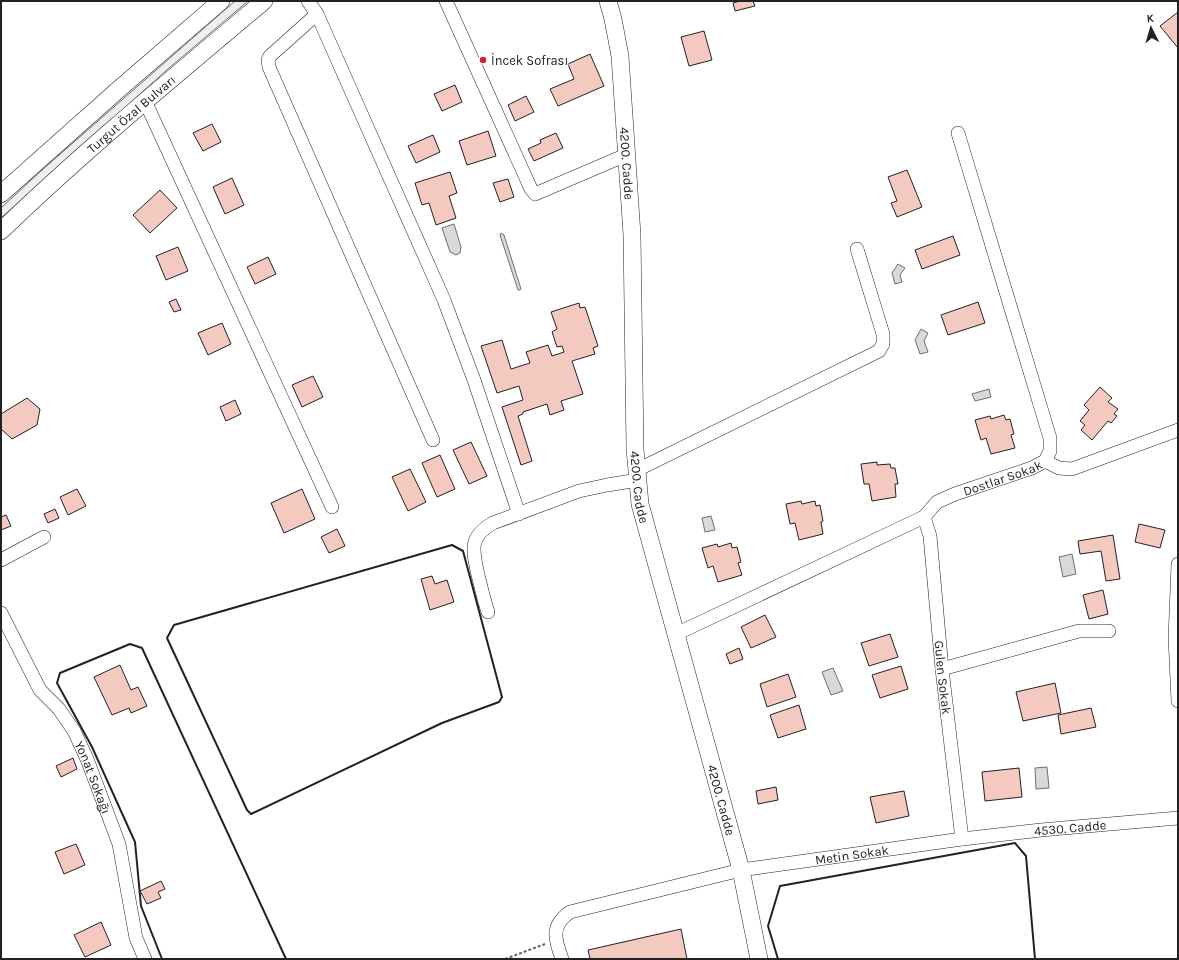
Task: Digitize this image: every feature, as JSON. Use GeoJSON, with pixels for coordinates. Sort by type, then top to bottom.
{"type":"FeatureCollection","features":[{"type":"Feature","properties":{"kind":"main road","name":"Turgut Özal Bulvarı"},"geometry":{"type":"LineString","coordinates":[[1,194],[221,1]]}},
{"type":"Feature","properties":{"kind":"main road","name":"Turgut Özal Bulvarı"},"geometry":{"type":"LineString","coordinates":[[1,231],[145,101],[264,1]]}},
{"type":"Feature","properties":{"kind":"main road","name":"4200. Cadde"},"geometry":{"type":"LineString","coordinates":[[608,1],[620,56],[632,235],[635,448],[640,504],[741,870],[759,959]]}},
{"type":"Feature","properties":{"kind":"street"},"geometry":{"type":"LineString","coordinates":[[308,1],[317,14],[446,306],[474,380],[519,514]]}},
{"type":"Feature","properties":{"kind":"street"},"geometry":{"type":"LineString","coordinates":[[446,1],[530,189],[535,194],[626,155]]}},
{"type":"Feature","properties":{"kind":"street"},"geometry":{"type":"LineString","coordinates":[[317,14],[270,56],[268,60],[269,67],[433,440]]}},
{"type":"Feature","properties":{"kind":"street"},"geometry":{"type":"LineString","coordinates":[[145,101],[332,507]]}},
{"type":"Feature","properties":{"kind":"street","name":"Dostlar Sokak"},"geometry":{"type":"LineString","coordinates":[[676,634],[924,517],[937,502],[955,494],[1032,468],[1045,461],[1050,451],[1050,438],[958,133]]}},
{"type":"Feature","properties":{"kind":"street"},"geometry":{"type":"LineString","coordinates":[[488,612],[473,553],[475,542],[481,531],[487,527],[579,491],[607,485],[637,475],[879,351],[883,344],[883,334],[857,249]]}},
{"type":"Feature","properties":{"kind":"street"},"geometry":{"type":"LineString","coordinates":[[1045,461],[1059,468],[1072,469],[1178,430]]}},
{"type":"Feature","properties":{"kind":"street","name":"Gulen Sokak"},"geometry":{"type":"LineString","coordinates":[[924,517],[930,536],[942,669],[962,839]]}},
{"type":"Feature","properties":{"kind":"street"},"geometry":{"type":"LineString","coordinates":[[1,560],[44,537]]}},
{"type":"Feature","properties":{"kind":"street"},"geometry":{"type":"LineString","coordinates":[[1178,564],[1175,638],[1178,701]]}},
{"type":"Feature","properties":{"kind":"street","name":"Yonat Sokağı"},"geometry":{"type":"LineString","coordinates":[[1,613],[40,690],[58,709],[74,731],[87,759],[119,844],[136,938],[145,959]]}},
{"type":"Feature","properties":{"kind":"street"},"geometry":{"type":"LineString","coordinates":[[942,669],[1079,631],[1109,631]]}},
{"type":"Feature","properties":{"kind":"street","name":"4530. Cadde"},"geometry":{"type":"LineString","coordinates":[[962,839],[1041,830],[1178,818]]}},
{"type":"Feature","properties":{"kind":"street","name":"Metin Sokak"},"geometry":{"type":"LineString","coordinates":[[556,940],[556,929],[558,924],[565,915],[570,912],[741,870],[962,839]]}},
{"type":"Feature","properties":{"kind":"street"},"geometry":{"type":"LineString","coordinates":[[556,940],[562,959]]}},
{"type":"Feature","properties":{"kind":"path"},"geometry":{"type":"LineString","coordinates":[[505,959],[556,940]]}},
{"type":"Feature","properties":{"kind":"shaded area"},"geometry":{"type":"Polygon","coordinates":[[[235,1],[248,1],[168,69],[1,218],[1,208],[42,170],[235,1]]]}},
{"type":"Feature","properties":{"kind":"shaded area"},"geometry":{"type":"Polygon","coordinates":[[[454,224],[461,247],[460,253],[456,255],[450,252],[442,228],[454,224]]]}},
{"type":"Feature","properties":{"kind":"shaded area"},"geometry":{"type":"Polygon","coordinates":[[[501,233],[504,235],[521,289],[520,290],[518,290],[500,235],[501,233]]]}},
{"type":"Feature","properties":{"kind":"shaded area"},"geometry":{"type":"Polygon","coordinates":[[[898,264],[905,268],[900,275],[902,282],[895,284],[892,273],[898,264]]]}},
{"type":"Feature","properties":{"kind":"shaded area"},"geometry":{"type":"Polygon","coordinates":[[[921,329],[928,333],[924,341],[928,352],[920,354],[915,340],[921,329]]]}},
{"type":"Feature","properties":{"kind":"shaded area"},"geometry":{"type":"Polygon","coordinates":[[[989,389],[991,397],[975,401],[972,394],[989,389]]]}},
{"type":"Feature","properties":{"kind":"shaded area"},"geometry":{"type":"Polygon","coordinates":[[[711,516],[715,530],[705,532],[702,518],[711,516]]]}},
{"type":"Feature","properties":{"kind":"shaded area"},"geometry":{"type":"Polygon","coordinates":[[[1072,554],[1076,574],[1063,577],[1059,557],[1072,554]]]}},
{"type":"Feature","properties":{"kind":"shaded area"},"geometry":{"type":"Polygon","coordinates":[[[833,668],[843,691],[831,695],[822,672],[833,668]]]}},
{"type":"Feature","properties":{"kind":"shaded area"},"geometry":{"type":"Polygon","coordinates":[[[1047,767],[1049,788],[1036,789],[1035,768],[1047,767]]]}},
{"type":"Feature","properties":{"kind":"building"},"geometry":{"type":"Polygon","coordinates":[[[740,1],[753,1],[755,6],[735,11],[733,3],[740,1]]]}},
{"type":"Feature","properties":{"kind":"building"},"geometry":{"type":"Polygon","coordinates":[[[1178,12],[1178,48],[1160,26],[1178,12]]]}},
{"type":"Feature","properties":{"kind":"building"},"geometry":{"type":"Polygon","coordinates":[[[704,31],[712,60],[689,66],[681,37],[704,31]]]}},
{"type":"Feature","properties":{"kind":"building"},"geometry":{"type":"Polygon","coordinates":[[[590,54],[604,86],[558,106],[550,89],[574,79],[568,64],[590,54]]]}},
{"type":"Feature","properties":{"kind":"building"},"geometry":{"type":"Polygon","coordinates":[[[455,85],[462,102],[442,111],[434,94],[455,85]]]}},
{"type":"Feature","properties":{"kind":"building"},"geometry":{"type":"Polygon","coordinates":[[[526,96],[534,112],[515,121],[508,105],[526,96]]]}},
{"type":"Feature","properties":{"kind":"building"},"geometry":{"type":"Polygon","coordinates":[[[212,124],[221,142],[203,151],[193,133],[212,124]]]}},
{"type":"Feature","properties":{"kind":"building"},"geometry":{"type":"Polygon","coordinates":[[[488,131],[496,156],[467,165],[459,141],[488,131]]]}},
{"type":"Feature","properties":{"kind":"building"},"geometry":{"type":"Polygon","coordinates":[[[556,133],[563,148],[534,161],[528,149],[541,143],[540,140],[556,133]]]}},
{"type":"Feature","properties":{"kind":"building"},"geometry":{"type":"Polygon","coordinates":[[[433,135],[440,152],[416,163],[408,146],[433,135]]]}},
{"type":"Feature","properties":{"kind":"building"},"geometry":{"type":"Polygon","coordinates":[[[907,170],[922,207],[897,217],[891,203],[897,201],[888,177],[907,170]]]}},
{"type":"Feature","properties":{"kind":"building"},"geometry":{"type":"Polygon","coordinates":[[[450,172],[457,193],[449,196],[456,218],[436,225],[429,203],[422,205],[415,183],[450,172]]]}},
{"type":"Feature","properties":{"kind":"building"},"geometry":{"type":"Polygon","coordinates":[[[232,178],[244,205],[225,214],[213,187],[232,178]]]}},
{"type":"Feature","properties":{"kind":"building"},"geometry":{"type":"Polygon","coordinates":[[[508,179],[514,197],[500,202],[493,183],[508,179]]]}},
{"type":"Feature","properties":{"kind":"building"},"geometry":{"type":"Polygon","coordinates":[[[160,190],[177,208],[150,233],[133,215],[160,190]]]}},
{"type":"Feature","properties":{"kind":"building"},"geometry":{"type":"Polygon","coordinates":[[[953,236],[960,255],[922,269],[915,250],[953,236]]]}},
{"type":"Feature","properties":{"kind":"building"},"geometry":{"type":"Polygon","coordinates":[[[178,247],[188,271],[166,280],[156,256],[178,247]]]}},
{"type":"Feature","properties":{"kind":"building"},"geometry":{"type":"Polygon","coordinates":[[[268,257],[276,274],[255,284],[247,267],[268,257]]]}},
{"type":"Feature","properties":{"kind":"building"},"geometry":{"type":"Polygon","coordinates":[[[176,299],[181,310],[174,312],[169,302],[176,299]]]}},
{"type":"Feature","properties":{"kind":"building"},"geometry":{"type":"Polygon","coordinates":[[[978,302],[985,323],[948,335],[941,315],[978,302]]]}},
{"type":"Feature","properties":{"kind":"building"},"geometry":{"type":"Polygon","coordinates":[[[579,303],[580,308],[585,307],[598,346],[593,348],[595,354],[572,361],[583,394],[561,401],[564,410],[550,415],[547,404],[523,412],[523,414],[518,416],[532,461],[521,465],[502,407],[523,400],[519,386],[497,393],[481,346],[502,340],[511,369],[530,363],[526,352],[548,345],[552,356],[564,352],[562,346],[557,347],[552,332],[557,329],[551,312],[579,303]]]}},
{"type":"Feature","properties":{"kind":"building"},"geometry":{"type":"Polygon","coordinates":[[[222,323],[231,344],[208,355],[198,333],[222,323]]]}},
{"type":"Feature","properties":{"kind":"building"},"geometry":{"type":"Polygon","coordinates":[[[313,376],[323,397],[302,407],[292,385],[313,376]]]}},
{"type":"Feature","properties":{"kind":"building"},"geometry":{"type":"Polygon","coordinates":[[[1100,387],[1112,398],[1108,402],[1118,409],[1114,414],[1117,416],[1111,423],[1108,421],[1092,440],[1081,430],[1085,425],[1080,421],[1089,410],[1084,405],[1100,387]]]}},
{"type":"Feature","properties":{"kind":"building"},"geometry":{"type":"Polygon","coordinates":[[[27,398],[40,409],[37,425],[12,439],[1,429],[1,414],[27,398]]]}},
{"type":"Feature","properties":{"kind":"building"},"geometry":{"type":"Polygon","coordinates":[[[235,400],[241,414],[226,421],[220,407],[235,400]]]}},
{"type":"Feature","properties":{"kind":"building"},"geometry":{"type":"Polygon","coordinates":[[[1004,415],[1006,420],[1010,419],[1014,434],[1011,435],[1015,448],[991,454],[986,438],[981,440],[975,420],[990,416],[991,419],[1004,415]]]}},
{"type":"Feature","properties":{"kind":"building"},"geometry":{"type":"Polygon","coordinates":[[[471,442],[487,476],[469,484],[453,450],[471,442]]]}},
{"type":"Feature","properties":{"kind":"building"},"geometry":{"type":"Polygon","coordinates":[[[440,455],[455,489],[437,497],[422,463],[440,455]]]}},
{"type":"Feature","properties":{"kind":"building"},"geometry":{"type":"Polygon","coordinates":[[[877,462],[877,465],[890,464],[891,468],[895,468],[898,484],[895,484],[896,497],[872,501],[869,484],[864,484],[861,464],[877,462]]]}},
{"type":"Feature","properties":{"kind":"building"},"geometry":{"type":"Polygon","coordinates":[[[410,469],[426,502],[408,511],[392,477],[410,469]]]}},
{"type":"Feature","properties":{"kind":"building"},"geometry":{"type":"Polygon","coordinates":[[[77,489],[86,506],[68,515],[60,497],[77,489]]]}},
{"type":"Feature","properties":{"kind":"building"},"geometry":{"type":"Polygon","coordinates":[[[302,489],[315,519],[284,533],[271,503],[302,489]]]}},
{"type":"Feature","properties":{"kind":"building"},"geometry":{"type":"Polygon","coordinates":[[[801,501],[802,504],[815,501],[816,506],[820,505],[823,521],[821,522],[823,534],[799,540],[795,523],[790,524],[786,504],[801,501]]]}},
{"type":"Feature","properties":{"kind":"building"},"geometry":{"type":"Polygon","coordinates":[[[55,509],[59,518],[48,523],[44,514],[55,509]]]}},
{"type":"Feature","properties":{"kind":"building"},"geometry":{"type":"Polygon","coordinates":[[[6,515],[11,526],[1,530],[1,517],[6,515]]]}},
{"type":"Feature","properties":{"kind":"building"},"geometry":{"type":"Polygon","coordinates":[[[1139,524],[1165,530],[1160,548],[1135,542],[1139,524]]]}},
{"type":"Feature","properties":{"kind":"building"},"geometry":{"type":"Polygon","coordinates":[[[337,529],[345,546],[329,553],[321,537],[337,529]]]}},
{"type":"Feature","properties":{"kind":"building"},"geometry":{"type":"Polygon","coordinates":[[[1113,535],[1120,579],[1106,581],[1101,551],[1080,554],[1078,541],[1113,535]]]}},
{"type":"Feature","properties":{"kind":"building"},"geometry":{"type":"Polygon","coordinates":[[[731,543],[732,548],[737,547],[741,562],[738,563],[742,575],[718,582],[713,566],[708,568],[702,548],[717,544],[718,547],[731,543]]]}},
{"type":"Feature","properties":{"kind":"building"},"geometry":{"type":"Polygon","coordinates":[[[432,576],[435,584],[447,580],[454,602],[430,610],[421,579],[432,576]]]}},
{"type":"Feature","properties":{"kind":"building"},"geometry":{"type":"Polygon","coordinates":[[[1103,590],[1108,614],[1089,619],[1083,595],[1103,590]]]}},
{"type":"Feature","properties":{"kind":"building"},"geometry":{"type":"Polygon","coordinates":[[[765,615],[776,637],[751,648],[741,627],[765,615]]]}},
{"type":"Feature","properties":{"kind":"building"},"geometry":{"type":"Polygon","coordinates":[[[890,634],[898,657],[869,666],[861,643],[890,634]]]}},
{"type":"Feature","properties":{"kind":"building"},"geometry":{"type":"Polygon","coordinates":[[[739,648],[743,659],[730,664],[726,654],[739,648]]]}},
{"type":"Feature","properties":{"kind":"building"},"geometry":{"type":"Polygon","coordinates":[[[120,665],[131,690],[138,687],[147,706],[131,713],[129,708],[112,715],[94,677],[120,665]]]}},
{"type":"Feature","properties":{"kind":"building"},"geometry":{"type":"Polygon","coordinates":[[[901,666],[908,689],[880,698],[872,675],[901,666]]]}},
{"type":"Feature","properties":{"kind":"building"},"geometry":{"type":"Polygon","coordinates":[[[788,674],[796,697],[767,707],[760,684],[788,674]]]}},
{"type":"Feature","properties":{"kind":"building"},"geometry":{"type":"Polygon","coordinates":[[[1055,683],[1061,713],[1023,721],[1016,692],[1055,683]]]}},
{"type":"Feature","properties":{"kind":"building"},"geometry":{"type":"Polygon","coordinates":[[[799,705],[806,729],[778,738],[770,715],[799,705]]]}},
{"type":"Feature","properties":{"kind":"building"},"geometry":{"type":"Polygon","coordinates":[[[1091,708],[1096,727],[1061,734],[1058,715],[1091,708]]]}},
{"type":"Feature","properties":{"kind":"building"},"geometry":{"type":"Polygon","coordinates":[[[73,758],[77,769],[61,777],[56,766],[73,758]]]}},
{"type":"Feature","properties":{"kind":"building"},"geometry":{"type":"Polygon","coordinates":[[[1019,768],[1022,797],[985,801],[982,772],[1019,768]]]}},
{"type":"Feature","properties":{"kind":"building"},"geometry":{"type":"Polygon","coordinates":[[[776,787],[778,800],[758,804],[756,791],[776,787]]]}},
{"type":"Feature","properties":{"kind":"building"},"geometry":{"type":"Polygon","coordinates":[[[904,791],[909,816],[876,823],[870,797],[904,791]]]}},
{"type":"Feature","properties":{"kind":"building"},"geometry":{"type":"Polygon","coordinates":[[[76,844],[85,865],[64,874],[55,852],[76,844]]]}},
{"type":"Feature","properties":{"kind":"building"},"geometry":{"type":"Polygon","coordinates":[[[161,881],[165,889],[158,892],[161,898],[147,904],[140,891],[161,881]]]}},
{"type":"Feature","properties":{"kind":"building"},"geometry":{"type":"Polygon","coordinates":[[[101,922],[111,945],[85,957],[74,935],[101,922]]]}},
{"type":"Feature","properties":{"kind":"building"},"geometry":{"type":"Polygon","coordinates":[[[681,929],[687,959],[590,959],[588,950],[681,929]]]}},
{"type":"Feature","properties":{"kind":"wall"},"geometry":{"type":"LineString","coordinates":[[452,545],[463,551],[502,697],[499,702],[442,723],[251,814],[247,810],[167,638],[174,625],[452,545]]}},
{"type":"Feature","properties":{"kind":"wall"},"geometry":{"type":"LineString","coordinates":[[162,959],[141,906],[135,842],[92,747],[57,683],[60,673],[130,644],[142,648],[286,959]]}},
{"type":"Feature","properties":{"kind":"wall"},"geometry":{"type":"LineString","coordinates":[[778,959],[768,926],[780,886],[1015,843],[1026,856],[1035,959]]}},
{"type":"Feature","properties":{"kind":"place","name":"İncek Sofrası"},"geometry":{"type":"Point","coordinates":[483,60]}}]}
